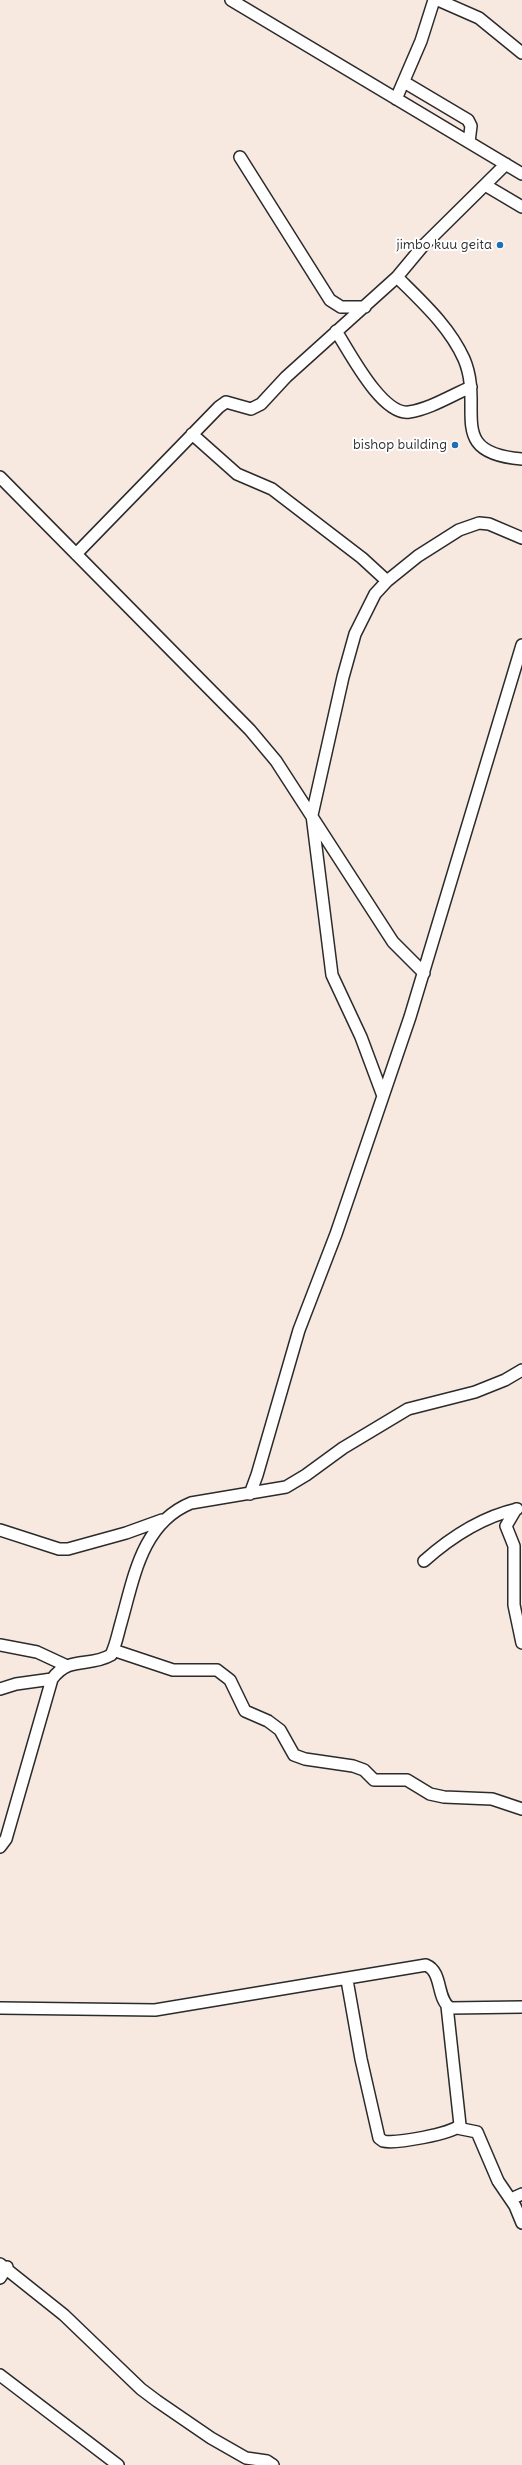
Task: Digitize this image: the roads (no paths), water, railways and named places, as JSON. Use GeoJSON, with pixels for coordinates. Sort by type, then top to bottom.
{"type":"FeatureCollection","features":[{"type":"Feature","properties":{"kind":"street"},"geometry":{"type":"LineString","coordinates":[[231,0],[522,174]]}},
{"type":"Feature","properties":{"kind":"street"},"geometry":{"type":"LineString","coordinates":[[396,99],[421,41],[434,0]]}},
{"type":"Feature","properties":{"kind":"street"},"geometry":{"type":"LineString","coordinates":[[438,0],[479,18],[522,53]]}},
{"type":"Feature","properties":{"kind":"street"},"geometry":{"type":"LineString","coordinates":[[404,82],[468,120],[471,126],[469,142]]}},
{"type":"Feature","properties":{"kind":"street"},"geometry":{"type":"LineString","coordinates":[[240,157],[330,300],[341,307],[365,307]]}},
{"type":"Feature","properties":{"kind":"street"},"geometry":{"type":"LineString","coordinates":[[76,554],[192,434],[226,402],[250,409],[257,407],[336,331],[365,307],[397,277],[422,247],[506,164]]}},
{"type":"Feature","properties":{"kind":"street"},"geometry":{"type":"LineString","coordinates":[[485,185],[522,207]]}},
{"type":"Feature","properties":{"kind":"street"},"geometry":{"type":"LineString","coordinates":[[397,277],[440,321],[450,334],[464,360],[471,387],[472,430],[478,443],[485,451],[494,455],[522,459]]}},
{"type":"Feature","properties":{"kind":"street"},"geometry":{"type":"LineString","coordinates":[[336,331],[375,392],[397,410],[407,413],[418,410],[471,387]]}},
{"type":"Feature","properties":{"kind":"street"},"geometry":{"type":"LineString","coordinates":[[192,434],[237,474],[272,489],[338,540],[387,581]]}},
{"type":"Feature","properties":{"kind":"street"},"geometry":{"type":"LineString","coordinates":[[0,477],[250,730],[276,761],[312,814],[393,942],[424,972]]}},
{"type":"Feature","properties":{"kind":"street"},"geometry":{"type":"LineString","coordinates":[[383,1096],[361,1038],[337,988],[329,965],[312,814],[355,634],[364,612],[387,581],[434,544],[469,525],[489,524],[522,538]]}},
{"type":"Feature","properties":{"kind":"street"},"geometry":{"type":"LineString","coordinates":[[250,1494],[257,1475],[299,1330],[336,1234],[424,972],[522,645]]}},
{"type":"Feature","properties":{"kind":"street"},"geometry":{"type":"LineString","coordinates":[[0,1645],[37,1652],[65,1665],[97,1661],[111,1655],[142,1556],[154,1532],[165,1519],[178,1508],[191,1503],[286,1487],[343,1448],[408,1409],[475,1392],[505,1380],[522,1370]]}},
{"type":"Feature","properties":{"kind":"street"},"geometry":{"type":"LineString","coordinates":[[424,1561],[440,1547],[481,1521],[519,1509]]}},
{"type":"Feature","properties":{"kind":"street"},"geometry":{"type":"LineString","coordinates":[[519,1509],[506,1526],[514,1546],[518,1569],[514,1605],[522,1643]]}},
{"type":"Feature","properties":{"kind":"street"},"geometry":{"type":"LineString","coordinates":[[0,1530],[59,1549],[68,1549],[126,1533],[165,1519]]}},
{"type":"Feature","properties":{"kind":"street"},"geometry":{"type":"LineString","coordinates":[[113,1650],[178,1671],[206,1668],[217,1670],[230,1680],[245,1711],[268,1721],[280,1730],[290,1749],[298,1757],[354,1766],[364,1770],[374,1780],[407,1780],[430,1794],[444,1797],[492,1799],[522,1809]]}},
{"type":"Feature","properties":{"kind":"street"},"geometry":{"type":"LineString","coordinates":[[0,1847],[6,1839],[52,1679],[65,1665]]}},
{"type":"Feature","properties":{"kind":"street"},"geometry":{"type":"LineString","coordinates":[[0,1689],[52,1679]]}},
{"type":"Feature","properties":{"kind":"street"},"geometry":{"type":"LineString","coordinates":[[0,2008],[155,2010],[347,1980],[426,1965],[434,1971],[447,2006],[461,2121],[457,2128]]}},
{"type":"Feature","properties":{"kind":"street"},"geometry":{"type":"LineString","coordinates":[[347,1980],[361,2059],[379,2138],[387,2142],[436,2136],[457,2128],[476,2132],[498,2181],[511,2199],[522,2223]]}},
{"type":"Feature","properties":{"kind":"street"},"geometry":{"type":"LineString","coordinates":[[447,2006],[454,2009],[522,2007]]}},
{"type":"Feature","properties":{"kind":"street"},"geometry":{"type":"LineString","coordinates":[[511,2199],[522,2194]]}},
{"type":"Feature","properties":{"kind":"street"},"geometry":{"type":"LineString","coordinates":[[0,2278],[3,2266],[64,2315],[152,2397],[199,2430],[246,2458],[267,2461],[273,2465]]}},
{"type":"Feature","properties":{"kind":"street"},"geometry":{"type":"LineString","coordinates":[[0,2375],[118,2465]]}},
{"type":"Feature","properties":{"kind":"place","name":"jimbo kuu geita"},"geometry":{"type":"Point","coordinates":[500,245]}},
{"type":"Feature","properties":{"kind":"place","name":"bishop building"},"geometry":{"type":"Point","coordinates":[455,445]}}]}
